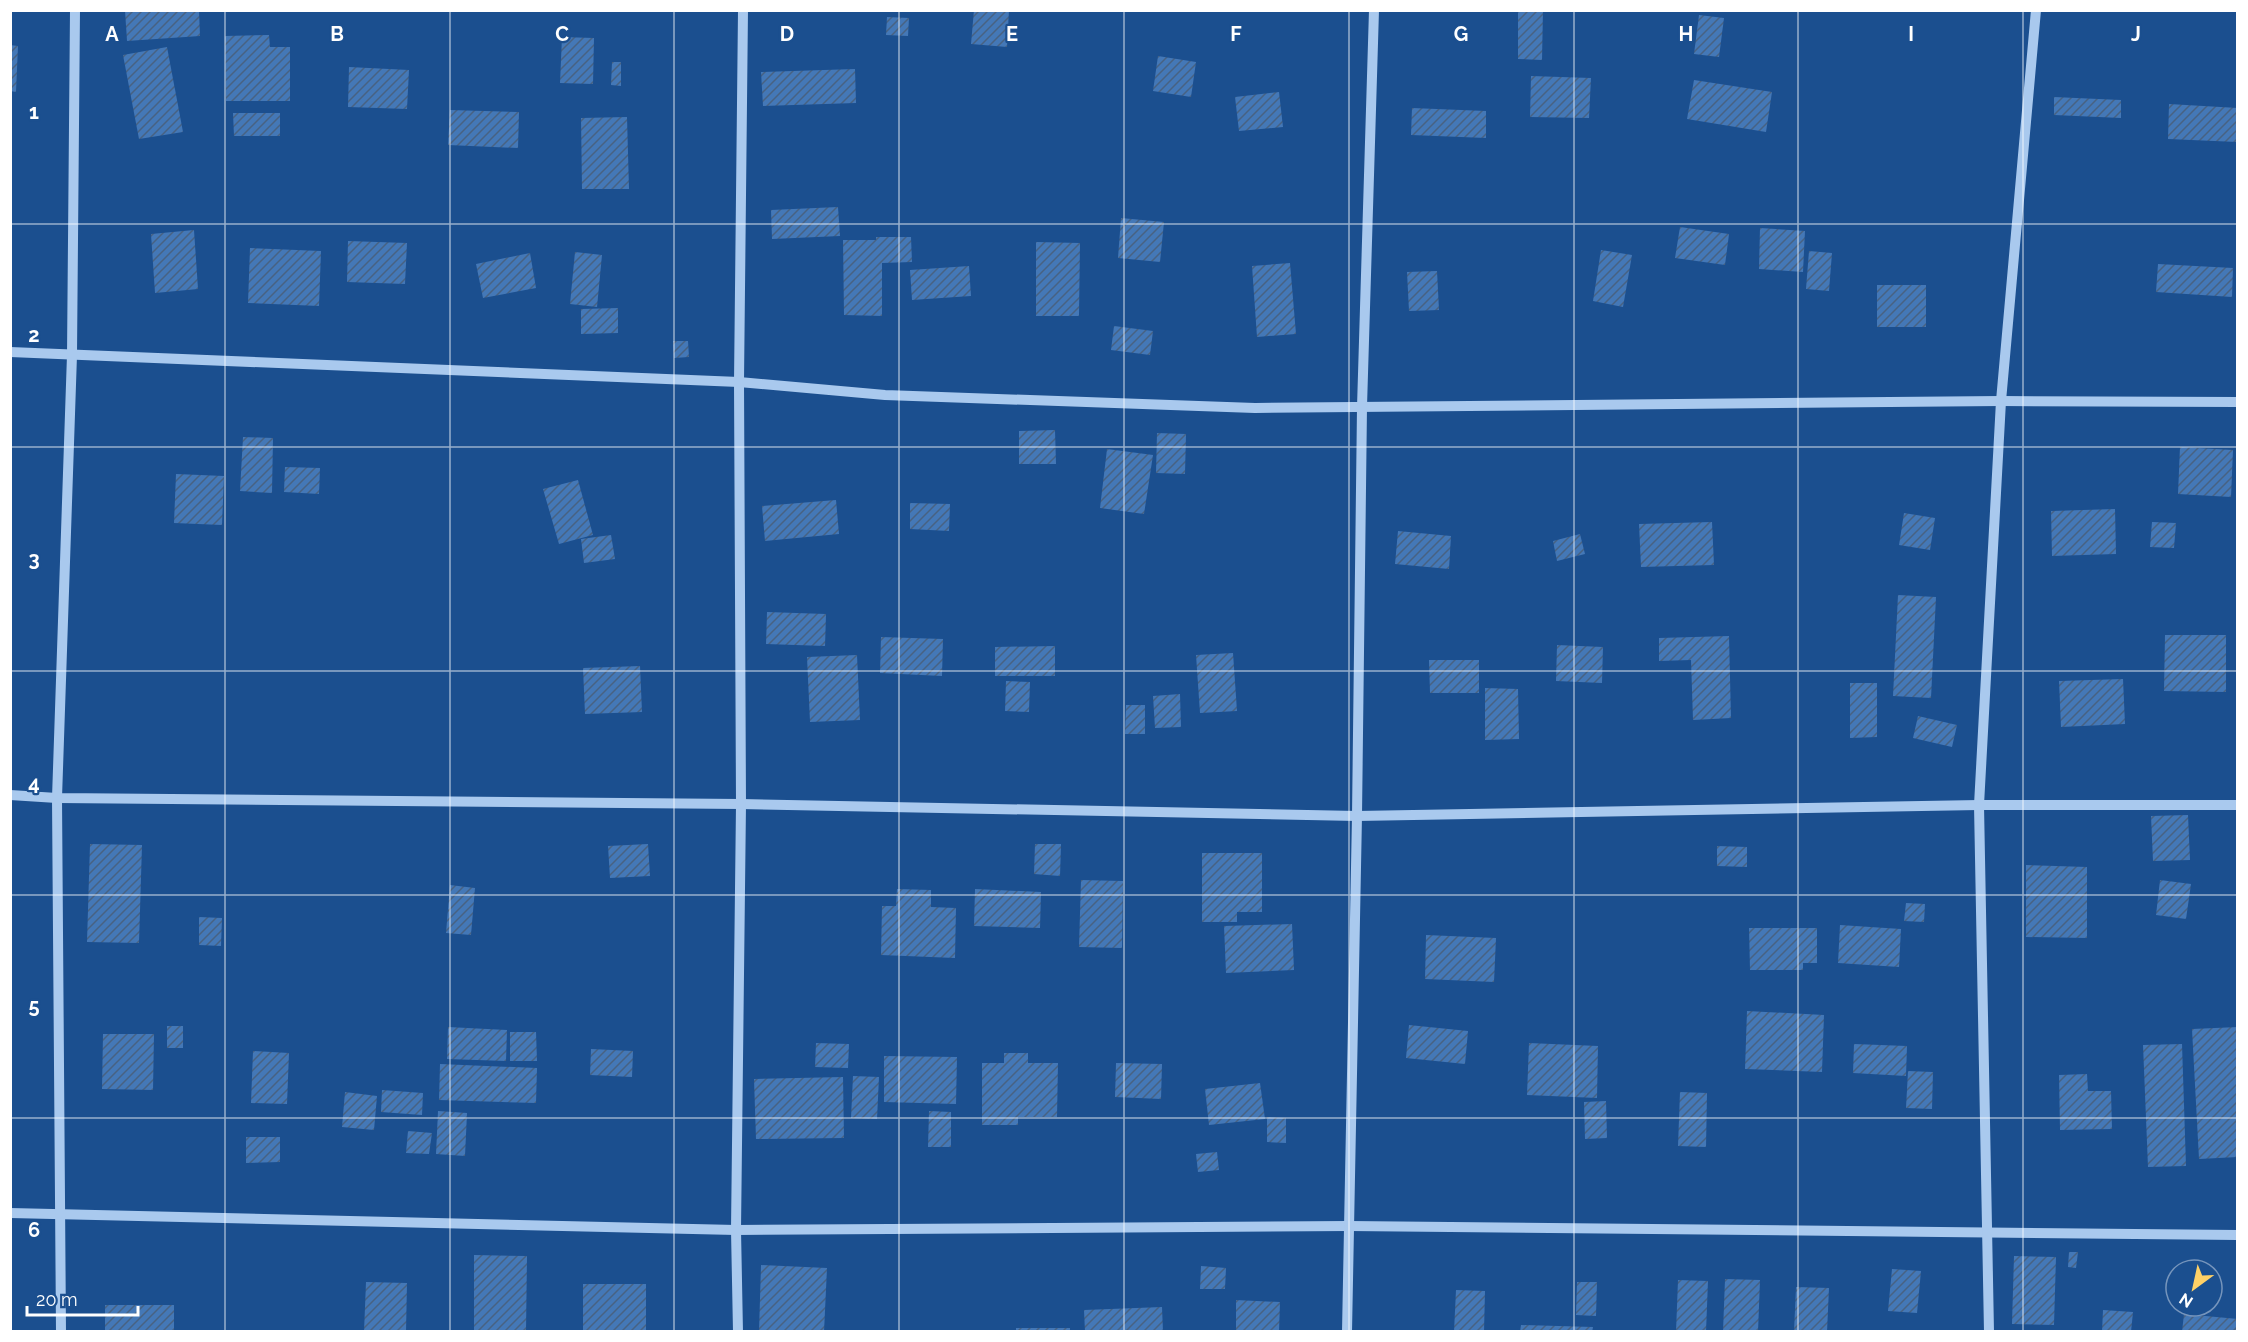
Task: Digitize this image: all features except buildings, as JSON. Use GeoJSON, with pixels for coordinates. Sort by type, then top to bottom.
{"type":"FeatureCollection","features":[{"type":"Feature","properties":{"kind":"street"},"geometry":{"type":"LineString","coordinates":[[61,1332],[57,798],[72,355],[75,10]]}},
{"type":"Feature","properties":{"kind":"street"},"geometry":{"type":"LineString","coordinates":[[738,1332],[736,1230],[741,804],[739,382],[742,10]]}},
{"type":"Feature","properties":{"kind":"street"},"geometry":{"type":"LineString","coordinates":[[1347,1332],[1362,407],[1374,10]]}},
{"type":"Feature","properties":{"kind":"street"},"geometry":{"type":"LineString","coordinates":[[1989,1332],[1979,805],[2001,401],[2036,10]]}},
{"type":"Feature","properties":{"kind":"street"},"geometry":{"type":"LineString","coordinates":[[10,352],[739,382],[885,395],[1255,408],[2001,401],[2238,402]]}},
{"type":"Feature","properties":{"kind":"street"},"geometry":{"type":"LineString","coordinates":[[10,795],[57,798],[741,804],[1357,816],[1979,805],[2238,805]]}},
{"type":"Feature","properties":{"kind":"street"},"geometry":{"type":"LineString","coordinates":[[10,1213],[736,1230],[1349,1226],[2238,1235]]}}]}
